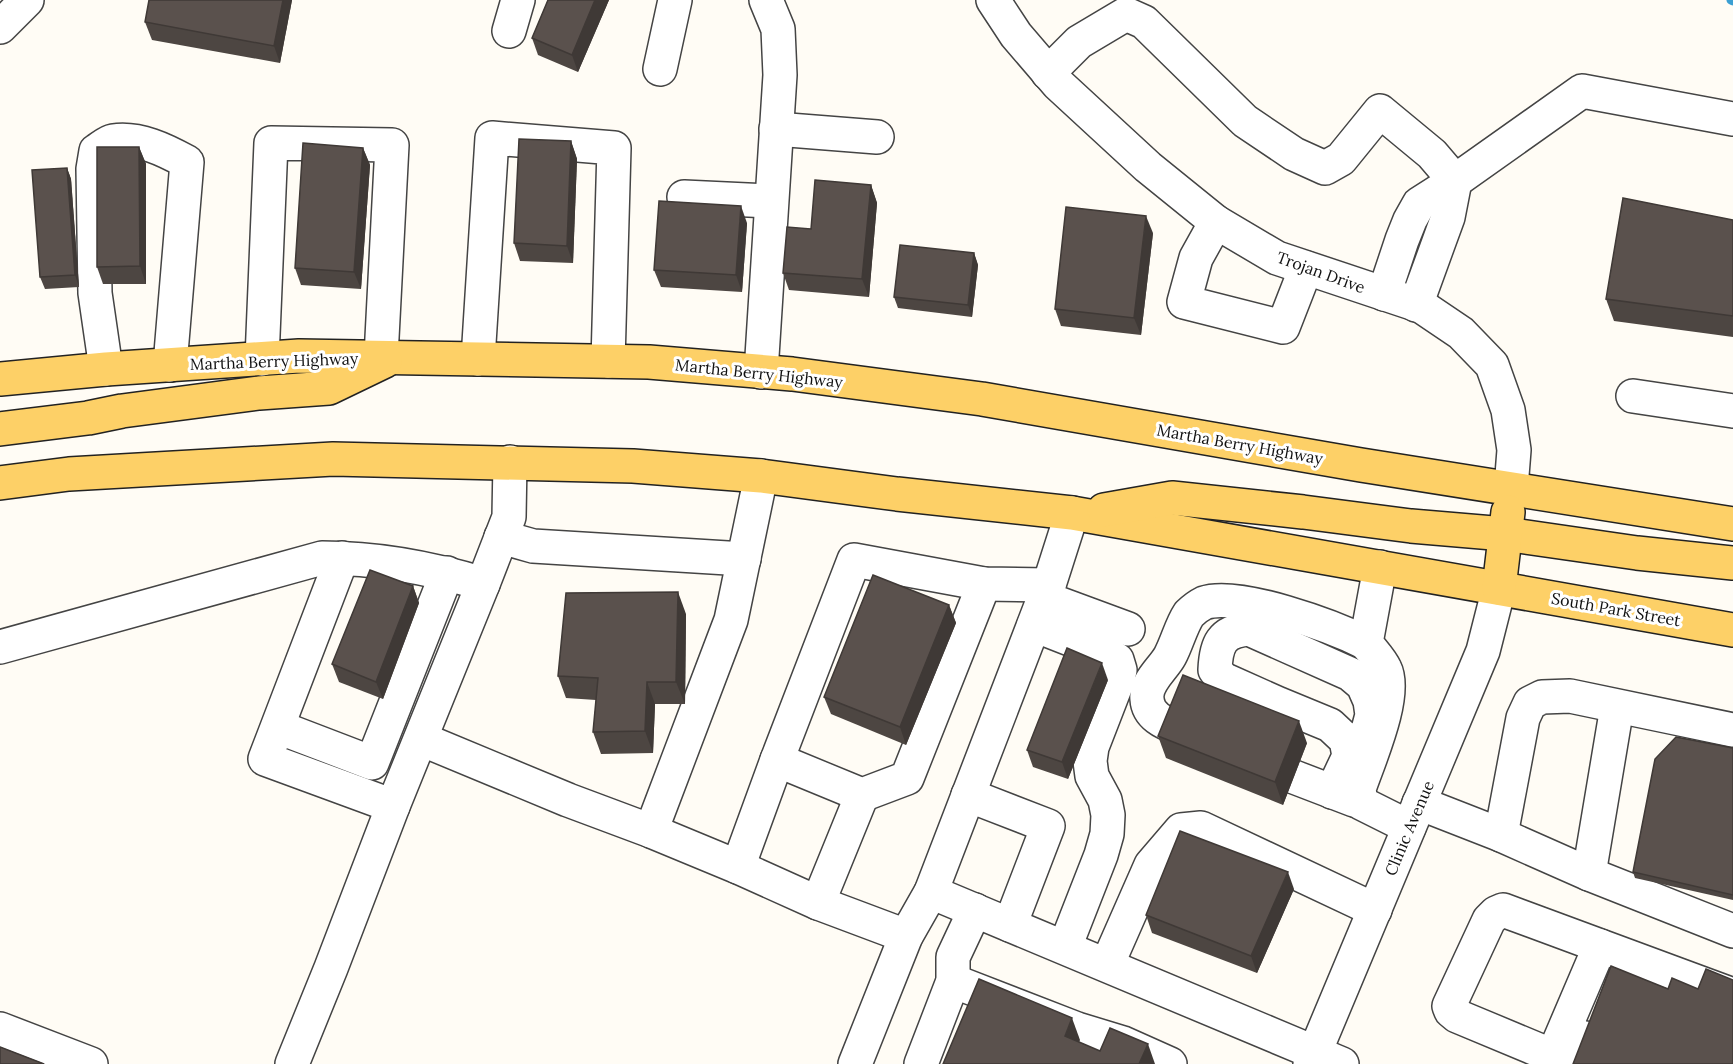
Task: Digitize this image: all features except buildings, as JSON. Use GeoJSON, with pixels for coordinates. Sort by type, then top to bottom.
{"type":"FeatureCollection","features":[{"type":"Feature","properties":{"kind":"main road","name":"Martha Berry Highway"},"geometry":{"type":"LineString","coordinates":[[0,379],[106,369],[299,356],[649,362],[761,372],[982,399],[1361,465],[1511,488]]}},
{"type":"Feature","properties":{"kind":"main road"},"geometry":{"type":"LineString","coordinates":[[0,429],[259,393],[329,388],[386,357]]}},
{"type":"Feature","properties":{"kind":"main road"},"geometry":{"type":"LineString","coordinates":[[0,483],[69,474],[333,459],[633,465],[761,476],[897,494],[1077,513],[1498,588],[1511,488],[1733,524]]}},
{"type":"Feature","properties":{"kind":"main road"},"geometry":{"type":"LineString","coordinates":[[1077,513],[1172,498],[1411,526],[1505,534],[1637,553],[1733,563]]}},
{"type":"Feature","properties":{"kind":"main road","name":"South Park Street"},"geometry":{"type":"LineString","coordinates":[[1498,588],[1733,630]]}},
{"type":"Feature","properties":{"kind":"street"},"geometry":{"type":"LineString","coordinates":[[0,27],[27,0]]}},
{"type":"Feature","properties":{"kind":"street"},"geometry":{"type":"LineString","coordinates":[[660,69],[675,0]]}},
{"type":"Feature","properties":{"kind":"street"},"geometry":{"type":"LineString","coordinates":[[761,372],[780,75],[778,29],[766,0]]}},
{"type":"Feature","properties":{"kind":"street","name":"Trojan Drive"},"geometry":{"type":"LineString","coordinates":[[993,0],[1016,34],[1058,84],[1148,168],[1216,222],[1277,258],[1416,305],[1461,333],[1492,365],[1508,410],[1514,450],[1511,488]]}},
{"type":"Feature","properties":{"kind":"street"},"geometry":{"type":"LineString","coordinates":[[1048,73],[1079,42],[1126,14],[1144,22],[1245,121],[1294,154],[1325,168],[1341,159],[1380,111],[1432,154],[1455,181]]}},
{"type":"Feature","properties":{"kind":"street"},"geometry":{"type":"LineString","coordinates":[[1384,294],[1402,240],[1419,204],[1582,91],[1733,120]]}},
{"type":"Feature","properties":{"kind":"street"},"geometry":{"type":"LineString","coordinates":[[776,129],[876,137]]}},
{"type":"Feature","properties":{"kind":"street"},"geometry":{"type":"LineString","coordinates":[[478,359],[492,138],[614,148],[608,361]]}},
{"type":"Feature","properties":{"kind":"street"},"geometry":{"type":"LineString","coordinates":[[106,369],[95,293],[93,169],[96,151],[111,141],[133,141],[163,148],[187,162],[170,365]]}},
{"type":"Feature","properties":{"kind":"street"},"geometry":{"type":"LineString","coordinates":[[262,359],[271,143],[392,145],[386,357]]}},
{"type":"Feature","properties":{"kind":"street"},"geometry":{"type":"LineString","coordinates":[[1416,305],[1448,217],[1455,181]]}},
{"type":"Feature","properties":{"kind":"street"},"geometry":{"type":"LineString","coordinates":[[684,198],[771,201]]}},
{"type":"Feature","properties":{"kind":"street"},"geometry":{"type":"LineString","coordinates":[[1216,222],[1196,258],[1184,302],[1284,327],[1306,268]]}},
{"type":"Feature","properties":{"kind":"street"},"geometry":{"type":"LineString","coordinates":[[1633,396],[1733,411]]}},
{"type":"Feature","properties":{"kind":"street"},"geometry":{"type":"LineString","coordinates":[[292,1064],[509,517],[510,462]]}},
{"type":"Feature","properties":{"kind":"street"},"geometry":{"type":"LineString","coordinates":[[651,831],[731,620],[761,476]]}},
{"type":"Feature","properties":{"kind":"street"},"geometry":{"type":"LineString","coordinates":[[855,1064],[906,936],[931,892],[1077,513]]}},
{"type":"Feature","properties":{"kind":"street"},"geometry":{"type":"LineString","coordinates":[[501,537],[533,546],[744,559]]}},
{"type":"Feature","properties":{"kind":"street"},"geometry":{"type":"LineString","coordinates":[[0,647],[322,558],[375,560],[447,573],[483,584]]}},
{"type":"Feature","properties":{"kind":"street"},"geometry":{"type":"LineString","coordinates":[[342,558],[266,759],[393,806]]}},
{"type":"Feature","properties":{"kind":"street"},"geometry":{"type":"LineString","coordinates":[[738,867],[854,560],[984,584],[1128,628]]}},
{"type":"Feature","properties":{"kind":"street"},"geometry":{"type":"LineString","coordinates":[[1366,643],[1380,567]]}},
{"type":"Feature","properties":{"kind":"street"},"geometry":{"type":"LineString","coordinates":[[372,763],[447,573]]}},
{"type":"Feature","properties":{"kind":"street"},"geometry":{"type":"LineString","coordinates":[[777,760],[862,795],[908,778],[984,584]]}},
{"type":"Feature","properties":{"kind":"street","name":"Clinic Avenue"},"geometry":{"type":"LineString","coordinates":[[1323,1060],[1375,910],[1483,651],[1498,588]]}},
{"type":"Feature","properties":{"kind":"street"},"geometry":{"type":"LineString","coordinates":[[1178,729],[1156,717],[1149,710],[1146,698],[1150,684],[1169,658],[1190,613],[1204,603],[1234,600],[1276,609],[1349,634],[1366,643],[1386,670],[1389,686],[1386,707],[1359,789],[1347,797]]}},
{"type":"Feature","properties":{"kind":"street"},"geometry":{"type":"LineString","coordinates":[[1042,603],[1118,660],[1119,670],[1118,680],[1092,747],[1090,761],[1092,776],[1105,800],[1108,815],[1107,834],[1065,947]]}},
{"type":"Feature","properties":{"kind":"street"},"geometry":{"type":"LineString","coordinates":[[1347,797],[1349,756],[1347,740],[1330,725],[1223,679],[1215,670],[1215,657],[1218,646],[1226,635],[1238,630],[1249,629],[1350,674],[1363,685],[1370,700],[1372,715],[1368,730],[1349,756]]}},
{"type":"Feature","properties":{"kind":"street"},"geometry":{"type":"LineString","coordinates":[[1501,835],[1523,718],[1530,703],[1542,697],[1570,696],[1733,730]]}},
{"type":"Feature","properties":{"kind":"street"},"geometry":{"type":"LineString","coordinates":[[1589,874],[1617,707]]}},
{"type":"Feature","properties":{"kind":"street"},"geometry":{"type":"LineString","coordinates":[[278,727],[406,775]]}},
{"type":"Feature","properties":{"kind":"street"},"geometry":{"type":"LineString","coordinates":[[421,739],[568,800],[651,831],[818,903],[906,936]]}},
{"type":"Feature","properties":{"kind":"street"},"geometry":{"type":"LineString","coordinates":[[1294,777],[1347,797],[1501,835],[1589,874],[1733,931]]}},
{"type":"Feature","properties":{"kind":"street"},"geometry":{"type":"LineString","coordinates":[[818,903],[862,795]]}},
{"type":"Feature","properties":{"kind":"street"},"geometry":{"type":"LineString","coordinates":[[968,795],[1048,826],[1010,925]]}},
{"type":"Feature","properties":{"kind":"street"},"geometry":{"type":"LineString","coordinates":[[1107,965],[1151,865],[1181,830],[1201,828],[1375,910]]}},
{"type":"Feature","properties":{"kind":"street"},"geometry":{"type":"LineString","coordinates":[[931,892],[1065,947],[1323,1060]]}},
{"type":"Feature","properties":{"kind":"street"},"geometry":{"type":"LineString","coordinates":[[921,1064],[953,981],[953,957],[975,910]]}},
{"type":"Feature","properties":{"kind":"street"},"geometry":{"type":"LineString","coordinates":[[1586,1038],[1577,1050],[1551,1060],[1456,1016],[1451,1011],[1449,1006],[1489,920],[1496,913],[1503,910],[1597,955],[1733,995]]}},
{"type":"Feature","properties":{"kind":"street"},"geometry":{"type":"LineString","coordinates":[[1597,955],[1601,981],[1600,1002]]}},
{"type":"Feature","properties":{"kind":"street"},"geometry":{"type":"LineString","coordinates":[[1551,1060],[1597,955]]}},
{"type":"Feature","properties":{"kind":"street"},"geometry":{"type":"LineString","coordinates":[[953,981],[1077,1029],[1123,1043],[1170,1064]]}},
{"type":"Feature","properties":{"kind":"street"},"geometry":{"type":"LineString","coordinates":[[0,1029],[91,1064]]}}]}
